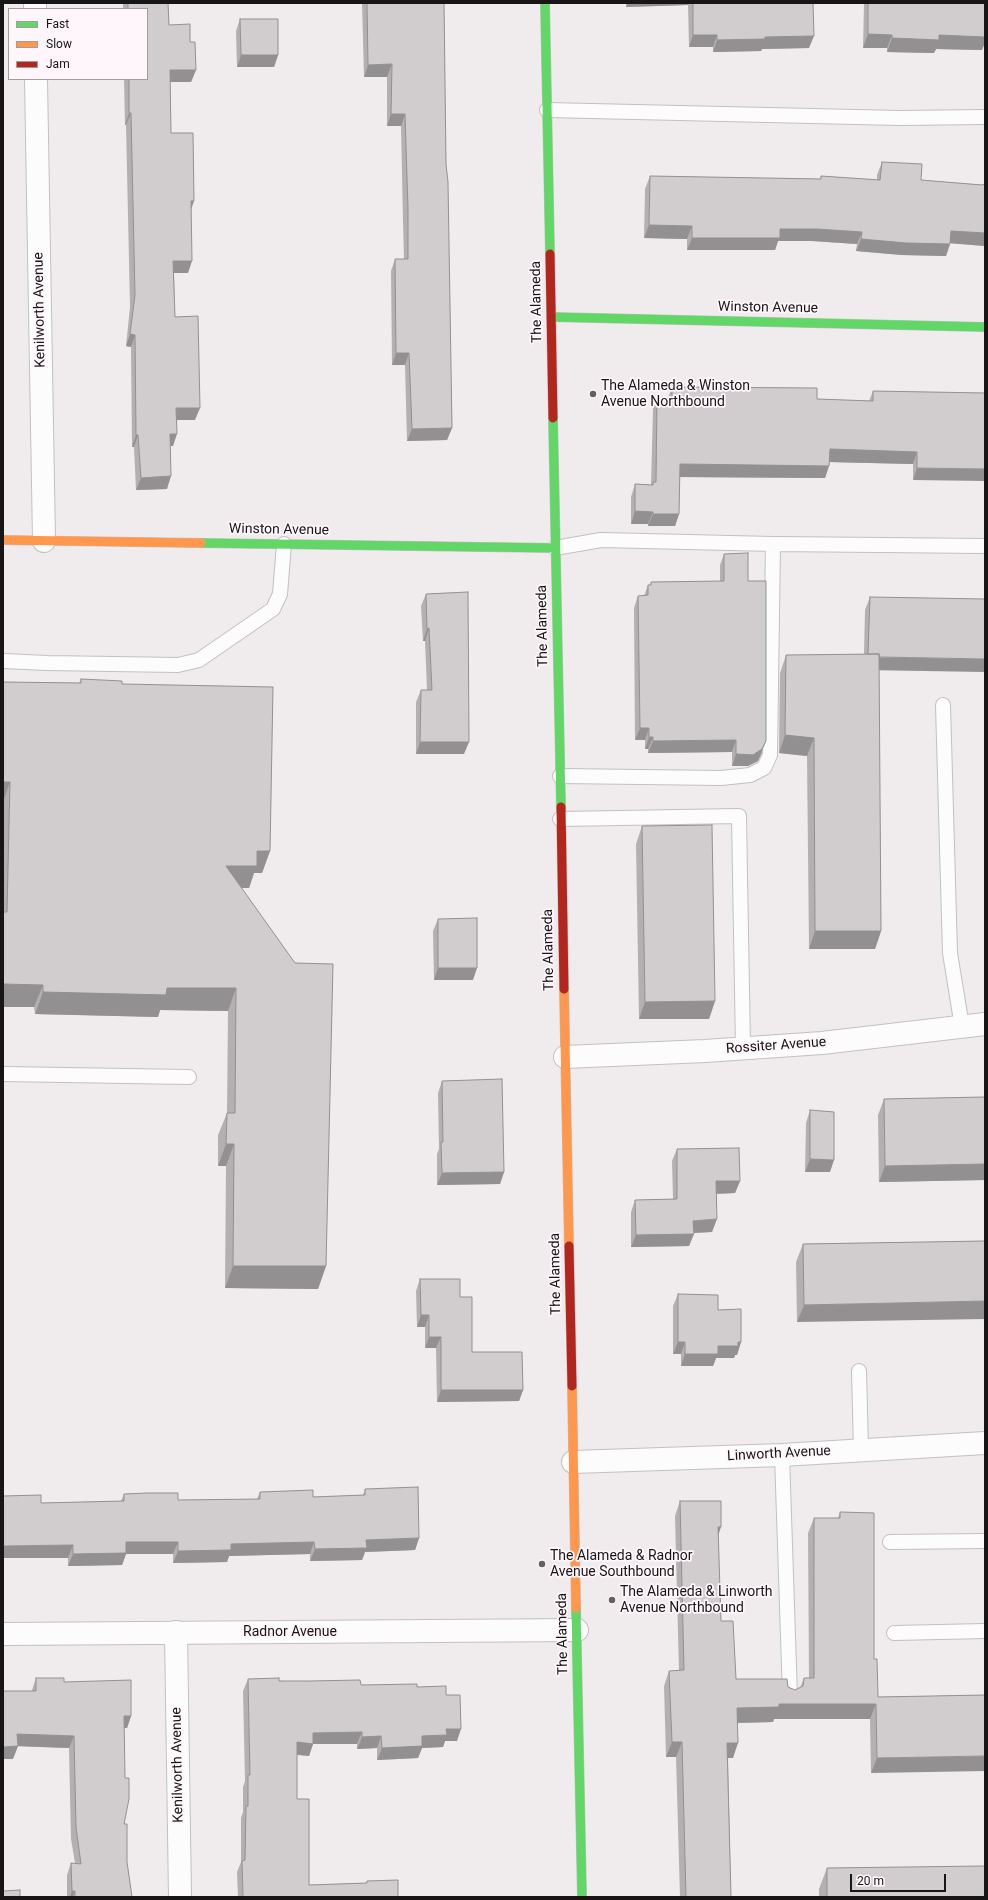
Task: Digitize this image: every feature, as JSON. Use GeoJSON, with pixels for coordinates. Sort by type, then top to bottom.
{"type":"FeatureCollection","features":[{"type":"Feature","properties":{"kind":"main road","name":"The Alameda"},"geometry":{"type":"LineString","coordinates":[[545,3],[582,1897]]}},
{"type":"Feature","properties":{"kind":"main road","name":"Winston Avenue"},"geometry":{"type":"LineString","coordinates":[[551,317],[985,327]]}},
{"type":"Feature","properties":{"kind":"main road","name":"Winston Avenue"},"geometry":{"type":"LineString","coordinates":[[3,540],[555,548]]}},
{"type":"Feature","properties":{"kind":"street","name":"Kenilworth Avenue"},"geometry":{"type":"LineString","coordinates":[[36,80],[44,541]]}},
{"type":"Feature","properties":{"kind":"street","name":"Rossiter Avenue"},"geometry":{"type":"LineString","coordinates":[[566,1057],[822,1043],[985,1024]]}},
{"type":"Feature","properties":{"kind":"street","name":"Linworth Avenue"},"geometry":{"type":"LineString","coordinates":[[573,1462],[782,1455],[985,1444]]}},
{"type":"Feature","properties":{"kind":"street","name":"Radnor Avenue"},"geometry":{"type":"LineString","coordinates":[[3,1634],[577,1630]]}},
{"type":"Feature","properties":{"kind":"street","name":"Kenilworth Avenue"},"geometry":{"type":"LineString","coordinates":[[176,1632],[180,1897]]}},
{"type":"Feature","properties":{"kind":"lane"},"geometry":{"type":"LineString","coordinates":[[547,110],[892,118],[985,117]]}},
{"type":"Feature","properties":{"kind":"lane"},"geometry":{"type":"LineString","coordinates":[[555,548],[601,540],[773,544],[985,546]]}},
{"type":"Feature","properties":{"kind":"lane"},"geometry":{"type":"LineString","coordinates":[[3,661],[178,665],[199,660],[273,609],[280,594],[284,544]]}},
{"type":"Feature","properties":{"kind":"lane"},"geometry":{"type":"LineString","coordinates":[[560,776],[721,778],[750,775],[764,768],[770,755],[773,544]]}},
{"type":"Feature","properties":{"kind":"lane"},"geometry":{"type":"LineString","coordinates":[[943,705],[950,953],[962,1027]]}},
{"type":"Feature","properties":{"kind":"lane"},"geometry":{"type":"LineString","coordinates":[[560,819],[739,816],[743,1048]]}},
{"type":"Feature","properties":{"kind":"lane"},"geometry":{"type":"LineString","coordinates":[[3,1074],[189,1077]]}},
{"type":"Feature","properties":{"kind":"lane"},"geometry":{"type":"LineString","coordinates":[[859,1371],[862,1450]]}},
{"type":"Feature","properties":{"kind":"lane"},"geometry":{"type":"LineString","coordinates":[[782,1455],[790,1697]]}},
{"type":"Feature","properties":{"kind":"lane"},"geometry":{"type":"LineString","coordinates":[[890,1542],[985,1541]]}},
{"type":"Feature","properties":{"kind":"lane"},"geometry":{"type":"LineString","coordinates":[[894,1633],[985,1631]]}},
{"type":"Feature","properties":{"kind":"building"},"geometry":{"type":"Polygon","coordinates":[[[128,3],[168,3],[169,25],[190,24],[190,42],[195,42],[196,70],[170,70],[171,133],[193,133],[194,201],[191,201],[192,261],[173,261],[175,317],[198,316],[200,408],[176,408],[177,434],[170,434],[171,476],[141,478],[138,435],[136,435],[135,335],[130,334],[135,295],[129,80],[148,80],[148,8],[128,8],[128,3]]]}},
{"type":"Feature","properties":{"kind":"building"},"geometry":{"type":"Polygon","coordinates":[[[367,3],[444,3],[452,428],[412,429],[409,353],[396,353],[395,259],[408,259],[405,114],[391,114],[392,64],[368,65],[367,3]]]}},
{"type":"Feature","properties":{"kind":"building"},"geometry":{"type":"Polygon","coordinates":[[[693,3],[813,3],[814,36],[717,40],[717,35],[693,35],[693,3]]]}},
{"type":"Feature","properties":{"kind":"building"},"geometry":{"type":"Polygon","coordinates":[[[868,3],[985,3],[985,37],[939,35],[939,40],[892,38],[892,35],[868,34],[868,3]]]}},
{"type":"Feature","properties":{"kind":"building"},"geometry":{"type":"Polygon","coordinates":[[[240,19],[278,19],[278,55],[241,55],[240,19]]]}},
{"type":"Feature","properties":{"kind":"building"},"geometry":{"type":"Polygon","coordinates":[[[882,162],[922,164],[921,180],[985,184],[985,233],[951,231],[950,244],[906,243],[861,239],[862,232],[817,229],[780,229],[780,238],[692,238],[692,226],[649,225],[650,176],[821,179],[821,176],[880,180],[882,162]]]}},
{"type":"Feature","properties":{"kind":"building"},"geometry":{"type":"Polygon","coordinates":[[[672,387],[817,388],[817,399],[873,401],[873,391],[985,393],[985,469],[917,468],[917,452],[830,449],[829,466],[680,464],[679,514],[653,514],[653,512],[635,511],[635,484],[653,485],[653,482],[656,482],[657,397],[672,398],[672,387]]]}},
{"type":"Feature","properties":{"kind":"building"},"geometry":{"type":"Polygon","coordinates":[[[748,553],[748,581],[766,581],[766,741],[762,749],[753,755],[736,754],[736,740],[653,741],[653,737],[649,737],[649,728],[640,728],[638,596],[648,595],[648,585],[651,585],[651,582],[724,581],[724,554],[748,553]]]}},
{"type":"Feature","properties":{"kind":"building"},"geometry":{"type":"Polygon","coordinates":[[[468,592],[469,742],[420,742],[421,690],[432,690],[426,594],[468,592]]]}},
{"type":"Feature","properties":{"kind":"building"},"geometry":{"type":"Polygon","coordinates":[[[870,597],[985,599],[985,659],[879,657],[879,654],[868,654],[870,597]]]}},
{"type":"Feature","properties":{"kind":"building"},"geometry":{"type":"Polygon","coordinates":[[[879,654],[881,931],[815,931],[814,738],[785,735],[786,655],[879,654]]]}},
{"type":"Feature","properties":{"kind":"building"},"geometry":{"type":"Polygon","coordinates":[[[81,679],[122,681],[122,684],[273,687],[270,851],[257,851],[257,866],[226,866],[295,963],[333,964],[326,1266],[233,1266],[234,1144],[226,1144],[227,1113],[235,1113],[236,988],[167,988],[166,995],[43,992],[43,985],[3,984],[3,912],[7,912],[10,782],[3,782],[3,682],[81,683],[81,679]]]}},
{"type":"Feature","properties":{"kind":"building"},"geometry":{"type":"Polygon","coordinates":[[[712,825],[715,1001],[645,1002],[642,826],[712,825]]]}},
{"type":"Feature","properties":{"kind":"building"},"geometry":{"type":"Polygon","coordinates":[[[477,918],[477,968],[438,968],[438,919],[477,918]]]}},
{"type":"Feature","properties":{"kind":"building"},"geometry":{"type":"Polygon","coordinates":[[[502,1079],[504,1172],[442,1173],[442,1081],[502,1079]]]}},
{"type":"Feature","properties":{"kind":"building"},"geometry":{"type":"Polygon","coordinates":[[[985,1097],[985,1164],[885,1166],[884,1099],[985,1097]]]}},
{"type":"Feature","properties":{"kind":"building"},"geometry":{"type":"Polygon","coordinates":[[[810,1110],[834,1112],[834,1160],[810,1159],[810,1110]]]}},
{"type":"Feature","properties":{"kind":"building"},"geometry":{"type":"Polygon","coordinates":[[[739,1148],[740,1181],[716,1181],[717,1219],[693,1221],[694,1234],[636,1235],[635,1200],[677,1199],[677,1149],[739,1148]]]}},
{"type":"Feature","properties":{"kind":"building"},"geometry":{"type":"Polygon","coordinates":[[[985,1241],[985,1301],[804,1305],[803,1244],[985,1241]]]}},
{"type":"Feature","properties":{"kind":"building"},"geometry":{"type":"Polygon","coordinates":[[[420,1279],[460,1279],[460,1297],[472,1297],[472,1352],[522,1352],[523,1390],[441,1390],[441,1337],[429,1337],[429,1315],[421,1315],[420,1279]]]}},
{"type":"Feature","properties":{"kind":"building"},"geometry":{"type":"Polygon","coordinates":[[[678,1294],[718,1295],[718,1310],[741,1309],[741,1342],[738,1342],[738,1346],[718,1346],[718,1354],[685,1354],[685,1342],[678,1342],[678,1294]]]}},
{"type":"Feature","properties":{"kind":"building"},"geometry":{"type":"Polygon","coordinates":[[[418,1487],[419,1538],[366,1540],[367,1548],[315,1549],[314,1542],[231,1544],[231,1550],[178,1551],[178,1542],[126,1542],[126,1553],[73,1554],[73,1545],[3,1546],[3,1496],[41,1495],[41,1503],[124,1501],[124,1494],[147,1493],[178,1493],[178,1500],[260,1499],[260,1492],[313,1490],[313,1497],[365,1495],[365,1489],[418,1487]]]}},
{"type":"Feature","properties":{"kind":"building"},"geometry":{"type":"Polygon","coordinates":[[[680,1501],[721,1501],[721,1527],[718,1527],[721,1621],[733,1621],[736,1679],[787,1679],[788,1687],[795,1690],[803,1686],[804,1678],[814,1678],[814,1518],[840,1518],[840,1512],[874,1513],[874,1659],[877,1659],[878,1697],[985,1695],[985,1756],[877,1758],[876,1704],[779,1704],[779,1707],[737,1708],[738,1743],[727,1743],[731,1897],[686,1897],[682,1742],[672,1742],[669,1671],[684,1670],[680,1501]]]}},
{"type":"Feature","properties":{"kind":"building"},"geometry":{"type":"Polygon","coordinates":[[[36,1678],[64,1678],[64,1682],[131,1680],[131,1716],[124,1716],[125,1778],[129,1778],[129,1799],[124,1824],[127,1824],[127,1862],[132,1897],[75,1897],[75,1891],[72,1891],[71,1863],[81,1864],[76,1827],[74,1736],[17,1734],[18,1746],[3,1747],[3,1691],[36,1691],[36,1678]]]}},
{"type":"Feature","properties":{"kind":"building"},"geometry":{"type":"Polygon","coordinates":[[[279,1678],[279,1681],[360,1680],[361,1685],[417,1684],[417,1687],[446,1686],[446,1695],[460,1695],[461,1729],[446,1729],[447,1735],[422,1736],[422,1746],[382,1748],[381,1736],[362,1737],[362,1732],[313,1733],[313,1744],[297,1742],[297,1799],[309,1799],[309,1885],[367,1883],[367,1881],[398,1880],[398,1897],[243,1897],[242,1861],[245,1860],[246,1806],[248,1806],[248,1775],[250,1775],[248,1679],[279,1678]]]}},
{"type":"Feature","properties":{"kind":"building"},"geometry":{"type":"Polygon","coordinates":[[[985,1866],[985,1897],[827,1897],[827,1868],[985,1866]]]}},
{"type":"Feature","properties":{"kind":"building"},"geometry":{"type":"Polygon","coordinates":[[[20,1890],[20,1897],[3,1897],[3,1891],[20,1890]]]}},
{"type":"Feature","properties":{"kind":"traffic: fast"},"geometry":{"type":"LineString","coordinates":[[545,3],[550,254]]}},
{"type":"Feature","properties":{"kind":"traffic: fast"},"geometry":{"type":"LineString","coordinates":[[551,317],[985,327]]}},
{"type":"Feature","properties":{"kind":"traffic: fast"},"geometry":{"type":"LineString","coordinates":[[553,418],[561,807]]}},
{"type":"Feature","properties":{"kind":"traffic: fast"},"geometry":{"type":"LineString","coordinates":[[201,543],[555,548]]}},
{"type":"Feature","properties":{"kind":"traffic: fast"},"geometry":{"type":"LineString","coordinates":[[576,1608],[582,1897]]}},
{"type":"Feature","properties":{"kind":"traffic: slow"},"geometry":{"type":"LineString","coordinates":[[3,540],[201,543]]}},
{"type":"Feature","properties":{"kind":"traffic: slow"},"geometry":{"type":"LineString","coordinates":[[564,989],[569,1246]]}},
{"type":"Feature","properties":{"kind":"traffic: slow"},"geometry":{"type":"LineString","coordinates":[[572,1386],[576,1608]]}},
{"type":"Feature","properties":{"kind":"traffic: jam"},"geometry":{"type":"LineString","coordinates":[[550,254],[553,418]]}},
{"type":"Feature","properties":{"kind":"traffic: jam"},"geometry":{"type":"LineString","coordinates":[[561,807],[564,989]]}},
{"type":"Feature","properties":{"kind":"traffic: jam"},"geometry":{"type":"LineString","coordinates":[[569,1246],[572,1386]]}},
{"type":"Feature","properties":{"kind":"place","name":"The Alameda & Winston Avenue Northbound"},"geometry":{"type":"Point","coordinates":[593,394]}},
{"type":"Feature","properties":{"kind":"place","name":"The Alameda & Radnor Avenue Southbound"},"geometry":{"type":"Point","coordinates":[542,1564]}},
{"type":"Feature","properties":{"kind":"place","name":"The Alameda & Linworth Avenue Northbound"},"geometry":{"type":"Point","coordinates":[612,1600]}}]}
